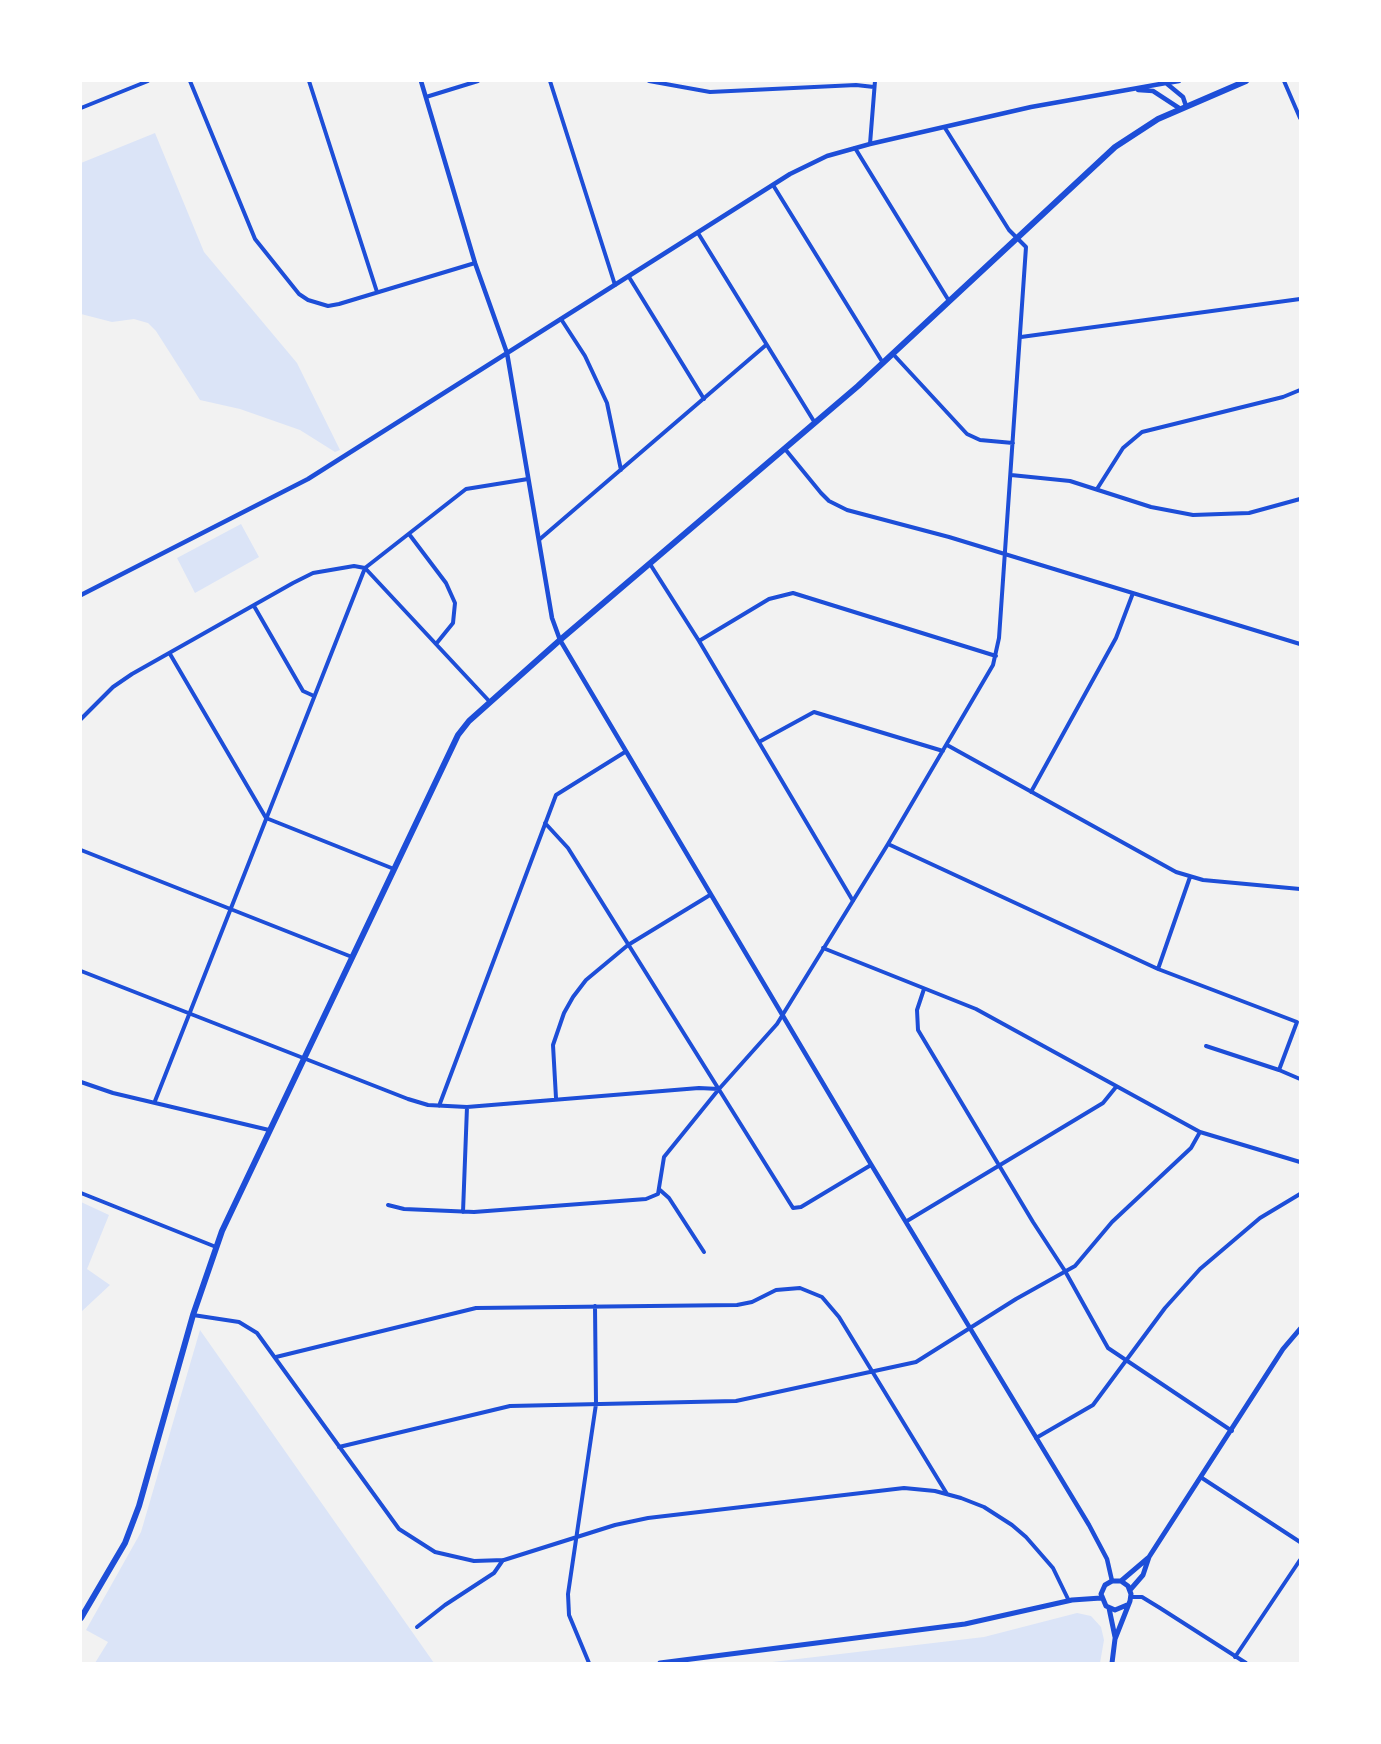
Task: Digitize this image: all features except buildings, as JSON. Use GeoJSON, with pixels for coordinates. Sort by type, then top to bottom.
{"type":"FeatureCollection","features":[{"type":"Feature","properties":{"kind":"main road"},"geometry":{"type":"LineString","coordinates":[[81,1618],[84,1605],[125,1543],[139,1506],[193,1315],[216,1246],[458,735],[490,702],[560,640],[883,363],[1115,147],[1142,128],[1179,108],[1246,81]]}},
{"type":"Feature","properties":{"kind":"main road"},"geometry":{"type":"LineString","coordinates":[[1112,1663],[1115,1639],[1130,1594],[1143,1575],[1149,1557],[1283,1349],[1300,1329]]}},
{"type":"Feature","properties":{"kind":"main road"},"geometry":{"type":"LineString","coordinates":[[1101,1598],[1104,1585],[1112,1581],[1121,1581],[1149,1557]]}},
{"type":"Feature","properties":{"kind":"main road"},"geometry":{"type":"LineString","coordinates":[[1121,1581],[1130,1594]]}},
{"type":"Feature","properties":{"kind":"main road"},"geometry":{"type":"LineString","coordinates":[[660,1663],[965,1624],[1069,1601],[1101,1598]]}},
{"type":"Feature","properties":{"kind":"main road"},"geometry":{"type":"LineString","coordinates":[[1101,1598],[1109,1608],[1115,1639]]}},
{"type":"Feature","properties":{"kind":"main road"},"geometry":{"type":"LineString","coordinates":[[1109,1608],[1115,1610],[1127,1605]]}},
{"type":"Feature","properties":{"kind":"street"},"geometry":{"type":"LineString","coordinates":[[81,108],[148,81]]}},
{"type":"Feature","properties":{"kind":"street"},"geometry":{"type":"LineString","coordinates":[[190,81],[255,239],[299,294],[318,305],[328,306],[475,263]]}},
{"type":"Feature","properties":{"kind":"street"},"geometry":{"type":"LineString","coordinates":[[309,81],[377,292]]}},
{"type":"Feature","properties":{"kind":"street"},"geometry":{"type":"LineString","coordinates":[[421,81],[475,263],[507,353],[552,618],[560,640],[1107,1559],[1112,1581]]}},
{"type":"Feature","properties":{"kind":"street"},"geometry":{"type":"LineString","coordinates":[[426,97],[478,81]]}},
{"type":"Feature","properties":{"kind":"street"},"geometry":{"type":"LineString","coordinates":[[550,81],[615,285]]}},
{"type":"Feature","properties":{"kind":"street"},"geometry":{"type":"LineString","coordinates":[[649,81],[710,92],[856,85],[874,87]]}},
{"type":"Feature","properties":{"kind":"street"},"geometry":{"type":"LineString","coordinates":[[870,144],[875,81]]}},
{"type":"Feature","properties":{"kind":"street"},"geometry":{"type":"LineString","coordinates":[[81,595],[308,479],[773,185],[827,156],[1033,107],[1179,81]]}},
{"type":"Feature","properties":{"kind":"street"},"geometry":{"type":"LineString","coordinates":[[1284,81],[1300,118]]}},
{"type":"Feature","properties":{"kind":"street"},"geometry":{"type":"LineString","coordinates":[[1166,83],[1183,96],[1186,106]]}},
{"type":"Feature","properties":{"kind":"street"},"geometry":{"type":"LineString","coordinates":[[1129,90],[1153,91],[1179,108]]}},
{"type":"Feature","properties":{"kind":"street"},"geometry":{"type":"LineString","coordinates":[[704,1252],[669,1198],[660,1190],[660,1169],[664,1157],[719,1089],[777,1024],[944,751],[996,656],[1027,257],[1026,247],[1009,230],[945,128]]}},
{"type":"Feature","properties":{"kind":"street"},"geometry":{"type":"LineString","coordinates":[[855,148],[949,301]]}},
{"type":"Feature","properties":{"kind":"street"},"geometry":{"type":"LineString","coordinates":[[773,185],[883,363]]}},
{"type":"Feature","properties":{"kind":"street"},"geometry":{"type":"LineString","coordinates":[[698,232],[815,423]]}},
{"type":"Feature","properties":{"kind":"street"},"geometry":{"type":"LineString","coordinates":[[629,277],[704,399]]}},
{"type":"Feature","properties":{"kind":"street"},"geometry":{"type":"LineString","coordinates":[[1021,337],[1300,299]]}},
{"type":"Feature","properties":{"kind":"street"},"geometry":{"type":"LineString","coordinates":[[561,319],[585,356],[607,403],[621,470]]}},
{"type":"Feature","properties":{"kind":"street"},"geometry":{"type":"LineString","coordinates":[[540,539],[766,345]]}},
{"type":"Feature","properties":{"kind":"street"},"geometry":{"type":"LineString","coordinates":[[893,354],[967,434],[980,440],[1013,443]]}},
{"type":"Feature","properties":{"kind":"street"},"geometry":{"type":"LineString","coordinates":[[1097,489],[1123,448],[1142,432],[1283,397],[1300,390]]}},
{"type":"Feature","properties":{"kind":"street"},"geometry":{"type":"LineString","coordinates":[[785,449],[820,493],[838,506],[1300,644]]}},
{"type":"Feature","properties":{"kind":"street"},"geometry":{"type":"LineString","coordinates":[[1011,475],[1060,480],[1150,506],[1193,515],[1250,513],[1300,499]]}},
{"type":"Feature","properties":{"kind":"street"},"geometry":{"type":"LineString","coordinates":[[155,1101],[365,568],[466,489],[528,479]]}},
{"type":"Feature","properties":{"kind":"street"},"geometry":{"type":"LineString","coordinates":[[409,534],[446,583],[455,603],[453,623],[436,644]]}},
{"type":"Feature","properties":{"kind":"street"},"geometry":{"type":"LineString","coordinates":[[650,564],[699,641],[853,901]]}},
{"type":"Feature","properties":{"kind":"street"},"geometry":{"type":"LineString","coordinates":[[81,719],[113,687],[254,606],[314,573],[354,566],[365,568],[490,702]]}},
{"type":"Feature","properties":{"kind":"street"},"geometry":{"type":"LineString","coordinates":[[699,641],[769,600],[793,593],[996,656]]}},
{"type":"Feature","properties":{"kind":"street"},"geometry":{"type":"LineString","coordinates":[[1031,792],[1116,638],[1133,593]]}},
{"type":"Feature","properties":{"kind":"street"},"geometry":{"type":"LineString","coordinates":[[254,606],[303,691],[314,696]]}},
{"type":"Feature","properties":{"kind":"street"},"geometry":{"type":"LineString","coordinates":[[170,654],[266,818],[394,869]]}},
{"type":"Feature","properties":{"kind":"street"},"geometry":{"type":"LineString","coordinates":[[759,742],[814,712],[944,751]]}},
{"type":"Feature","properties":{"kind":"street"},"geometry":{"type":"LineString","coordinates":[[947,745],[1176,872],[1191,877],[1300,889]]}},
{"type":"Feature","properties":{"kind":"street"},"geometry":{"type":"LineString","coordinates":[[439,1106],[556,795],[625,752]]}},
{"type":"Feature","properties":{"kind":"street"},"geometry":{"type":"LineString","coordinates":[[545,823],[568,848],[796,1209],[871,1166]]}},
{"type":"Feature","properties":{"kind":"street"},"geometry":{"type":"LineString","coordinates":[[888,844],[1158,969],[1297,1022],[1279,1070]]}},
{"type":"Feature","properties":{"kind":"street"},"geometry":{"type":"LineString","coordinates":[[81,850],[352,957]]}},
{"type":"Feature","properties":{"kind":"street"},"geometry":{"type":"LineString","coordinates":[[1158,969],[1191,877]]}},
{"type":"Feature","properties":{"kind":"street"},"geometry":{"type":"LineString","coordinates":[[556,1098],[553,1045],[564,1013],[586,980],[628,945],[710,895]]}},
{"type":"Feature","properties":{"kind":"street"},"geometry":{"type":"LineString","coordinates":[[823,948],[976,1009],[1200,1132],[1300,1162]]}},
{"type":"Feature","properties":{"kind":"street"},"geometry":{"type":"LineString","coordinates":[[81,971],[408,1099],[439,1106],[467,1107],[556,1098],[699,1088],[719,1089]]}},
{"type":"Feature","properties":{"kind":"street"},"geometry":{"type":"LineString","coordinates":[[924,989],[917,1010],[918,1030],[1065,1271],[1108,1348],[1232,1431]]}},
{"type":"Feature","properties":{"kind":"street"},"geometry":{"type":"LineString","coordinates":[[1206,1046],[1300,1079]]}},
{"type":"Feature","properties":{"kind":"street"},"geometry":{"type":"LineString","coordinates":[[81,1082],[113,1093],[155,1101],[269,1130]]}},
{"type":"Feature","properties":{"kind":"street"},"geometry":{"type":"LineString","coordinates":[[907,1221],[1103,1103],[1116,1087]]}},
{"type":"Feature","properties":{"kind":"street"},"geometry":{"type":"LineString","coordinates":[[463,1212],[467,1107]]}},
{"type":"Feature","properties":{"kind":"street"},"geometry":{"type":"LineString","coordinates":[[339,1447],[510,1406],[736,1401],[916,1362],[1076,1266],[1112,1222],[1191,1148],[1200,1132]]}},
{"type":"Feature","properties":{"kind":"street"},"geometry":{"type":"LineString","coordinates":[[388,1205],[404,1209],[463,1212],[646,1199],[660,1190]]}},
{"type":"Feature","properties":{"kind":"street"},"geometry":{"type":"LineString","coordinates":[[81,1192],[216,1246]]}},
{"type":"Feature","properties":{"kind":"street"},"geometry":{"type":"LineString","coordinates":[[1036,1438],[1093,1405],[1165,1308],[1218,1252],[1270,1211],[1300,1194]]}},
{"type":"Feature","properties":{"kind":"street"},"geometry":{"type":"LineString","coordinates":[[276,1357],[476,1308],[737,1305],[752,1302],[776,1290],[800,1288],[818,1295],[829,1305],[947,1494]]}},
{"type":"Feature","properties":{"kind":"street"},"geometry":{"type":"LineString","coordinates":[[589,1663],[568,1608],[596,1404],[595,1306]]}},
{"type":"Feature","properties":{"kind":"street"},"geometry":{"type":"LineString","coordinates":[[193,1315],[249,1326],[276,1357],[399,1529],[416,1542],[453,1558],[474,1561],[504,1560],[615,1524],[657,1516],[904,1488],[947,1494],[984,1507],[1026,1537],[1053,1568],[1069,1601]]}},
{"type":"Feature","properties":{"kind":"street"},"geometry":{"type":"LineString","coordinates":[[1202,1478],[1300,1542]]}},
{"type":"Feature","properties":{"kind":"street"},"geometry":{"type":"LineString","coordinates":[[417,1627],[445,1605],[494,1573],[504,1560]]}},
{"type":"Feature","properties":{"kind":"street"},"geometry":{"type":"LineString","coordinates":[[1235,1657],[1300,1560]]}},
{"type":"Feature","properties":{"kind":"street"},"geometry":{"type":"LineString","coordinates":[[1130,1594],[1142,1597],[1163,1609],[1246,1663]]}},
{"type":"Feature","properties":{"kind":"shaded area"},"geometry":{"type":"Polygon","coordinates":[[[155,133],[204,252],[297,363],[340,450],[335,452],[300,430],[240,409],[200,400],[156,331],[148,323],[134,319],[112,322],[81,314],[81,163],[155,133]]]}},
{"type":"Feature","properties":{"kind":"shaded area"},"geometry":{"type":"Polygon","coordinates":[[[241,524],[259,557],[195,593],[177,558],[241,524]]]}},
{"type":"Feature","properties":{"kind":"shaded area"},"geometry":{"type":"Polygon","coordinates":[[[81,1202],[109,1215],[87,1269],[110,1285],[81,1312],[81,1202]]]}},
{"type":"Feature","properties":{"kind":"shaded area"},"geometry":{"type":"Polygon","coordinates":[[[200,1330],[434,1663],[95,1663],[108,1642],[86,1630],[141,1532],[200,1330]]]}},
{"type":"Feature","properties":{"kind":"shaded area"},"geometry":{"type":"Polygon","coordinates":[[[1077,1613],[1091,1616],[1101,1627],[1104,1640],[1100,1663],[764,1663],[984,1637],[1077,1613]]]}}]}
